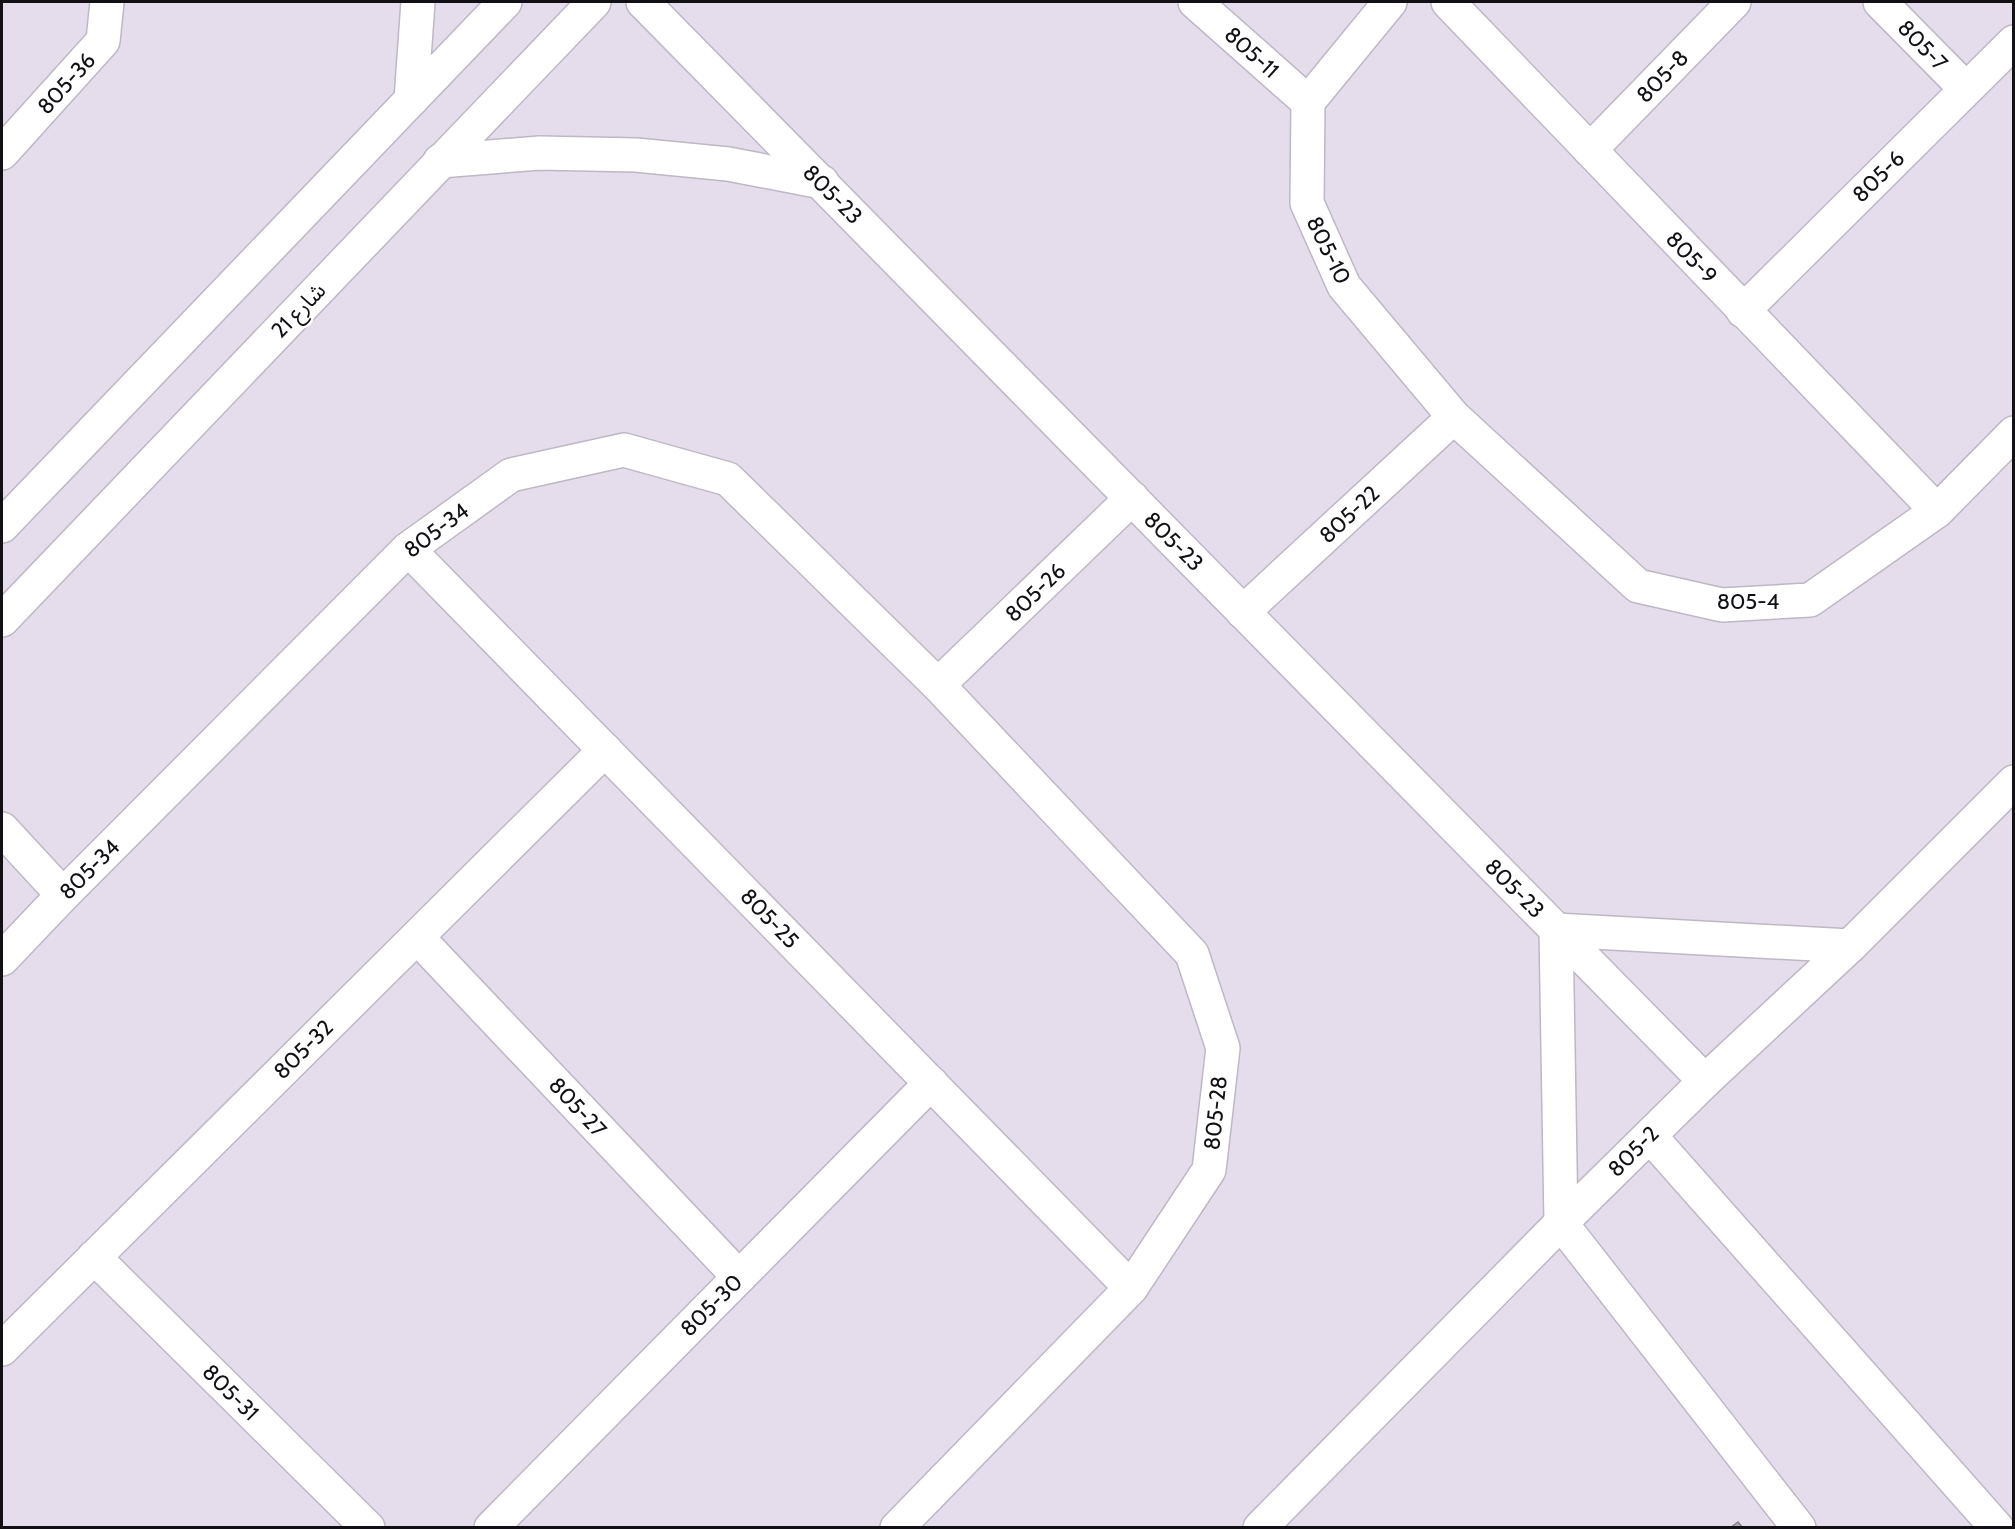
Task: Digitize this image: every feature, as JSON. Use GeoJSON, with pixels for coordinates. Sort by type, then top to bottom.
{"type":"FeatureCollection","features":[{"type":"Feature","properties":{"kind":"street","name":"805-36"},"geometry":{"type":"LineString","coordinates":[[7,137],[103,41],[107,2]]}},
{"type":"Feature","properties":{"kind":"street"},"geometry":{"type":"LineString","coordinates":[[411,100],[418,2]]}},
{"type":"Feature","properties":{"kind":"street"},"geometry":{"type":"LineString","coordinates":[[2,526],[505,2]]}},
{"type":"Feature","properties":{"kind":"street","name":"شارع 21"},"geometry":{"type":"LineString","coordinates":[[2,620],[594,2]]}},
{"type":"Feature","properties":{"kind":"street","name":"805-23"},"geometry":{"type":"LineString","coordinates":[[643,2],[1705,1081]]}},
{"type":"Feature","properties":{"kind":"street","name":"805-11"},"geometry":{"type":"LineString","coordinates":[[1195,2],[1308,102]]}},
{"type":"Feature","properties":{"kind":"street"},"geometry":{"type":"LineString","coordinates":[[1308,102],[1389,2]]}},
{"type":"Feature","properties":{"kind":"street","name":"805-9"},"geometry":{"type":"LineString","coordinates":[[1448,2],[1937,511]]}},
{"type":"Feature","properties":{"kind":"street","name":"805-8"},"geometry":{"type":"LineString","coordinates":[[1590,150],[1734,2]]}},
{"type":"Feature","properties":{"kind":"street","name":"805-7"},"geometry":{"type":"LineString","coordinates":[[1880,2],[1966,89]]}},
{"type":"Feature","properties":{"kind":"street","name":"805-6"},"geometry":{"type":"LineString","coordinates":[[1743,311],[2013,42]]}},
{"type":"Feature","properties":{"kind":"street","name":"805-10"},"geometry":{"type":"LineString","coordinates":[[1308,102],[1307,203],[1344,286],[1454,417]]}},
{"type":"Feature","properties":{"kind":"street"},"geometry":{"type":"LineString","coordinates":[[440,161],[540,153],[636,155],[728,164],[822,182]]}},
{"type":"Feature","properties":{"kind":"street","name":"805-4"},"geometry":{"type":"LineString","coordinates":[[1454,417],[1638,586],[1722,605],[1809,600],[1937,511],[2013,433]]}},
{"type":"Feature","properties":{"kind":"street","name":"805-22"},"geometry":{"type":"LineString","coordinates":[[1244,612],[1454,417]]}},
{"type":"Feature","properties":{"kind":"street","name":"805-34"},"geometry":{"type":"LineString","coordinates":[[3,954],[408,549],[511,475],[624,450],[728,479],[938,685]]}},
{"type":"Feature","properties":{"kind":"street","name":"805-26"},"geometry":{"type":"LineString","coordinates":[[938,685],[1132,498]]}},
{"type":"Feature","properties":{"kind":"street","name":"805-25"},"geometry":{"type":"LineString","coordinates":[[408,549],[1131,1288]]}},
{"type":"Feature","properties":{"kind":"street","name":"805-28"},"geometry":{"type":"LineString","coordinates":[[897,1527],[1131,1288],[1209,1170],[1223,1048],[1192,954],[938,685]]}},
{"type":"Feature","properties":{"kind":"street","name":"805-32"},"geometry":{"type":"LineString","coordinates":[[2,1348],[605,750]]}},
{"type":"Feature","properties":{"kind":"street","name":"805-2"},"geometry":{"type":"LineString","coordinates":[[1260,1527],[1560,1223],[1705,1081],[1850,946],[2013,782]]}},
{"type":"Feature","properties":{"kind":"street"},"geometry":{"type":"LineString","coordinates":[[2,829],[63,895]]}},
{"type":"Feature","properties":{"kind":"street"},"geometry":{"type":"LineString","coordinates":[[1799,1527],[1560,1223],[1556,930],[1850,946]]}},
{"type":"Feature","properties":{"kind":"street","name":"805-27"},"geometry":{"type":"LineString","coordinates":[[417,937],[739,1277]]}},
{"type":"Feature","properties":{"kind":"street","name":"805-30"},"geometry":{"type":"LineString","coordinates":[[491,1527],[931,1083]]}},
{"type":"Feature","properties":{"kind":"street"},"geometry":{"type":"LineString","coordinates":[[1650,1136],[1996,1527]]}},
{"type":"Feature","properties":{"kind":"street","name":"805-31"},"geometry":{"type":"LineString","coordinates":[[94,1257],[368,1527]]}},
{"type":"Feature","properties":{"kind":"building"},"geometry":{"type":"Polygon","coordinates":[[[1738,1522],[1743,1528],[1730,1528],[1738,1522]]]}}]}
